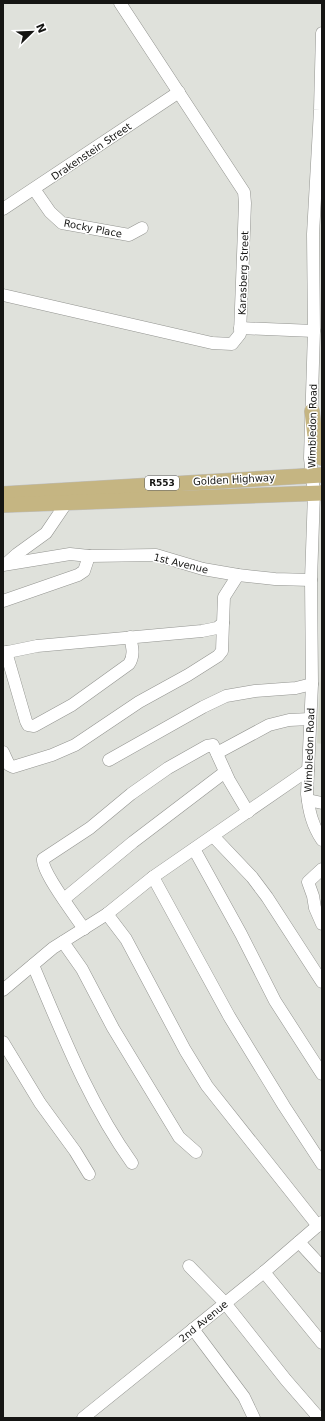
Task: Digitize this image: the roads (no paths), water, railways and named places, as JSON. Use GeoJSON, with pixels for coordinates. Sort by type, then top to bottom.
{"type":"FeatureCollection","features":[{"type":"Feature","properties":{"kind":"main road"},"geometry":{"type":"LineString","coordinates":[[312,411],[316,445],[322,458]]}},
{"type":"Feature","properties":{"kind":"main road","name":"Golden Highway"},"geometry":{"type":"LineString","coordinates":[[3,494],[317,475]]}},
{"type":"Feature","properties":{"kind":"main road","name":"Golden Highway"},"geometry":{"type":"LineString","coordinates":[[3,505],[318,493]]}},
{"type":"Feature","properties":{"kind":"street","name":"Karasberg Street"},"geometry":{"type":"LineString","coordinates":[[3,295],[225,345],[236,341],[240,328],[246,203],[244,192],[120,3]]}},
{"type":"Feature","properties":{"kind":"street","name":"Wimbledon Road"},"geometry":{"type":"LineString","coordinates":[[322,33],[318,234],[312,411],[318,493],[317,563],[311,580],[312,684],[308,770],[308,800],[311,819],[322,840]]}},
{"type":"Feature","properties":{"kind":"street","name":"Drakenstein Street"},"geometry":{"type":"LineString","coordinates":[[3,209],[179,92]]}},
{"type":"Feature","properties":{"kind":"street","name":"Rocky Place"},"geometry":{"type":"LineString","coordinates":[[34,189],[50,212],[62,223],[128,235],[142,228]]}},
{"type":"Feature","properties":{"kind":"street"},"geometry":{"type":"LineString","coordinates":[[240,328],[314,331]]}},
{"type":"Feature","properties":{"kind":"street"},"geometry":{"type":"LineString","coordinates":[[5,564],[46,533],[67,502]]}},
{"type":"Feature","properties":{"kind":"street","name":"1st Avenue"},"geometry":{"type":"LineString","coordinates":[[5,564],[70,554],[89,556],[156,555],[203,568],[238,575],[274,579],[311,580]]}},
{"type":"Feature","properties":{"kind":"street"},"geometry":{"type":"LineString","coordinates":[[3,601],[78,575],[84,571],[89,556]]}},
{"type":"Feature","properties":{"kind":"street"},"geometry":{"type":"LineString","coordinates":[[3,752],[9,765],[13,767],[52,755],[75,745],[139,702],[188,675],[218,656],[222,651],[224,597],[238,575]]}},
{"type":"Feature","properties":{"kind":"street"},"geometry":{"type":"LineString","coordinates":[[130,637],[133,651],[129,664],[72,705],[34,726],[28,725],[4,652],[37,646],[130,637],[202,631],[217,628],[223,623]]}},
{"type":"Feature","properties":{"kind":"street"},"geometry":{"type":"LineString","coordinates":[[109,760],[203,707],[226,696],[255,691],[296,688],[312,684]]}},
{"type":"Feature","properties":{"kind":"street"},"geometry":{"type":"LineString","coordinates":[[217,753],[269,725],[289,720],[310,719]]}},
{"type":"Feature","properties":{"kind":"street"},"geometry":{"type":"LineString","coordinates":[[84,929],[46,871],[43,859],[90,828],[131,794],[168,768],[207,746],[212,745],[248,812]]}},
{"type":"Feature","properties":{"kind":"street"},"geometry":{"type":"LineString","coordinates":[[3,990],[63,942],[107,914],[153,877],[308,770]]}},
{"type":"Feature","properties":{"kind":"street"},"geometry":{"type":"LineString","coordinates":[[64,899],[139,837],[226,772]]}},
{"type":"Feature","properties":{"kind":"street"},"geometry":{"type":"LineString","coordinates":[[308,800],[322,803]]}},
{"type":"Feature","properties":{"kind":"street"},"geometry":{"type":"LineString","coordinates":[[213,836],[252,877],[268,897],[322,982]]}},
{"type":"Feature","properties":{"kind":"street"},"geometry":{"type":"LineString","coordinates":[[194,849],[241,934],[275,1001],[322,1074]]}},
{"type":"Feature","properties":{"kind":"street"},"geometry":{"type":"LineString","coordinates":[[322,868],[308,882],[315,908],[322,924]]}},
{"type":"Feature","properties":{"kind":"street"},"geometry":{"type":"LineString","coordinates":[[153,877],[228,1016],[322,1164]]}},
{"type":"Feature","properties":{"kind":"street"},"geometry":{"type":"LineString","coordinates":[[107,914],[126,939],[185,1050],[207,1086],[320,1224]]}},
{"type":"Feature","properties":{"kind":"street"},"geometry":{"type":"LineString","coordinates":[[63,942],[82,969],[113,1028],[179,1136],[196,1152]]}},
{"type":"Feature","properties":{"kind":"street"},"geometry":{"type":"LineString","coordinates":[[33,965],[82,1078],[115,1138],[132,1163]]}},
{"type":"Feature","properties":{"kind":"street"},"geometry":{"type":"LineString","coordinates":[[3,1042],[40,1103],[75,1151],[89,1174]]}},
{"type":"Feature","properties":{"kind":"street","name":"2nd Avenue"},"geometry":{"type":"LineString","coordinates":[[83,1418],[264,1272],[320,1224]]}},
{"type":"Feature","properties":{"kind":"street"},"geometry":{"type":"LineString","coordinates":[[300,1242],[322,1268]]}},
{"type":"Feature","properties":{"kind":"street"},"geometry":{"type":"LineString","coordinates":[[189,1266],[225,1303],[286,1380],[319,1418]]}},
{"type":"Feature","properties":{"kind":"street"},"geometry":{"type":"LineString","coordinates":[[264,1272],[322,1343]]}},
{"type":"Feature","properties":{"kind":"street"},"geometry":{"type":"LineString","coordinates":[[193,1329],[239,1391],[254,1418]]}}]}
